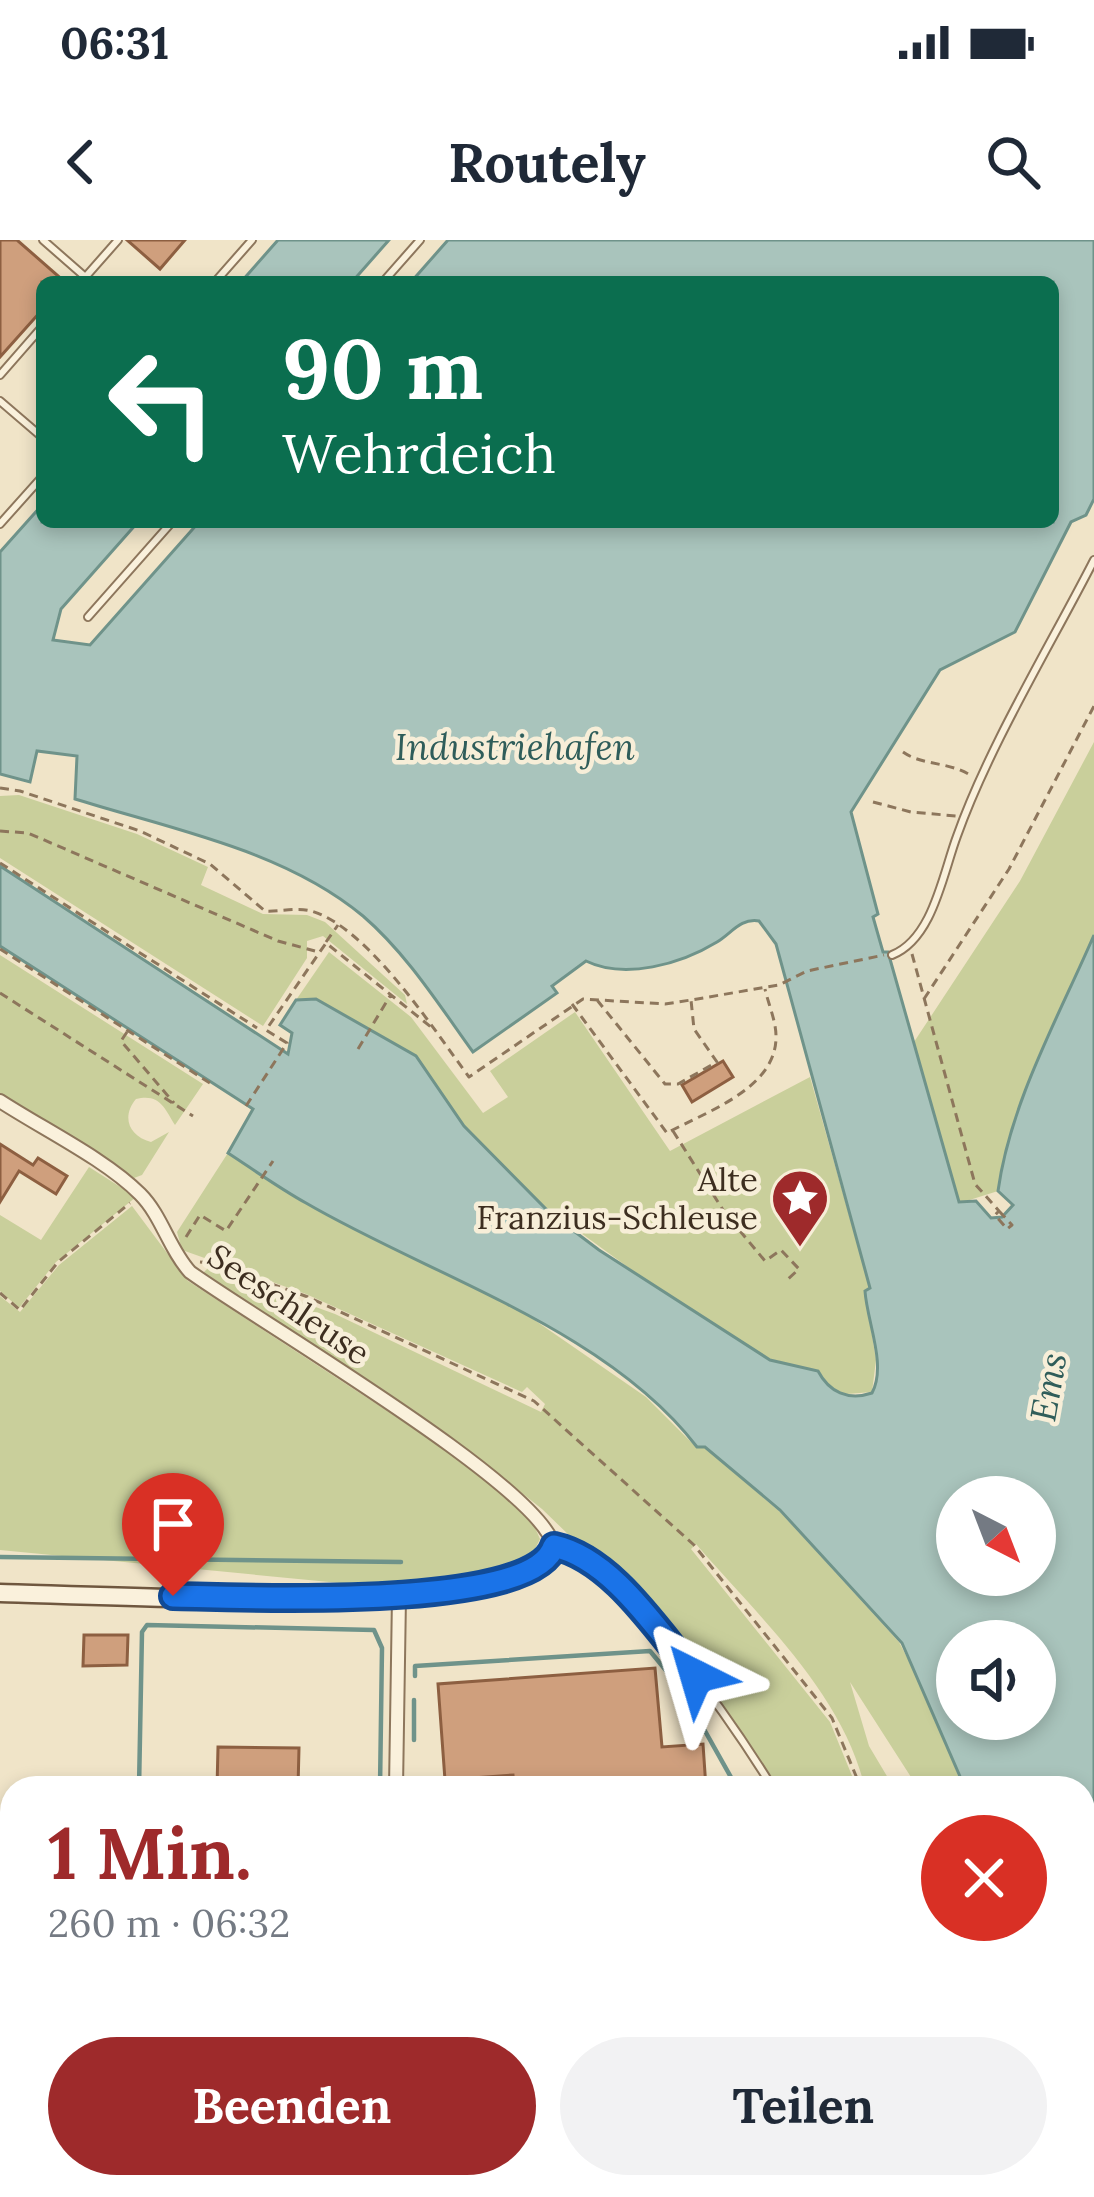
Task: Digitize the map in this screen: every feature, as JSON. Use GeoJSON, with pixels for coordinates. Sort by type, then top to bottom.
{"type":"FeatureCollection","features":[{"type":"Feature","properties":{"kind":"street","name":"Seeschleuse"},"geometry":{"type":"LineString","coordinates":[[0,1101],[142,1196],[178,1258],[204,1282],[442,1439],[541,1517],[554,1546]]}},
{"type":"Feature","properties":{"kind":"street"},"geometry":{"type":"LineString","coordinates":[[0,1593],[399,1597],[520,1574],[540,1567],[554,1546]]}},
{"type":"Feature","properties":{"kind":"street"},"geometry":{"type":"LineString","coordinates":[[396,1776],[399,1597]]}},
{"type":"Feature","properties":{"kind":"lane"},"geometry":{"type":"LineString","coordinates":[[43,240],[82,276]]}},
{"type":"Feature","properties":{"kind":"lane"},"geometry":{"type":"LineString","coordinates":[[89,276],[118,240]]}},
{"type":"Feature","properties":{"kind":"lane"},"geometry":{"type":"LineString","coordinates":[[220,276],[252,240]]}},
{"type":"Feature","properties":{"kind":"lane"},"geometry":{"type":"LineString","coordinates":[[388,276],[420,240]]}},
{"type":"Feature","properties":{"kind":"lane"},"geometry":{"type":"LineString","coordinates":[[0,375],[36,334]]}},
{"type":"Feature","properties":{"kind":"lane"},"geometry":{"type":"LineString","coordinates":[[0,401],[36,432]]}},
{"type":"Feature","properties":{"kind":"lane"},"geometry":{"type":"LineString","coordinates":[[0,524],[36,484]]}},
{"type":"Feature","properties":{"kind":"lane"},"geometry":{"type":"LineString","coordinates":[[88,617],[167,528]]}},
{"type":"Feature","properties":{"kind":"lane"},"geometry":{"type":"LineString","coordinates":[[892,955],[909,944],[926,922],[964,817],[1094,560]]}},
{"type":"Feature","properties":{"kind":"lane"},"geometry":{"type":"LineString","coordinates":[[554,1546],[578,1552],[634,1603],[696,1676],[765,1776]]}},
{"type":"Feature","properties":{"kind":"path"},"geometry":{"type":"LineString","coordinates":[[924,999],[1009,869],[1094,706]]}},
{"type":"Feature","properties":{"kind":"path"},"geometry":{"type":"LineString","coordinates":[[903,752],[915,761],[950,763],[981,782]]}},
{"type":"Feature","properties":{"kind":"path"},"geometry":{"type":"LineString","coordinates":[[0,788],[20,790],[140,831],[210,864],[265,911],[307,909],[339,923],[406,991],[469,1077],[572,1004],[596,998],[665,1004],[779,985],[807,971],[863,956],[892,955]]}},
{"type":"Feature","properties":{"kind":"path"},"geometry":{"type":"LineString","coordinates":[[873,802],[911,812],[964,817]]}},
{"type":"Feature","properties":{"kind":"path"},"geometry":{"type":"LineString","coordinates":[[0,831],[28,833],[278,941],[316,951]]}},
{"type":"Feature","properties":{"kind":"path"},"geometry":{"type":"LineString","coordinates":[[0,863],[257,1028]]}},
{"type":"Feature","properties":{"kind":"path"},"geometry":{"type":"LineString","coordinates":[[246,1106],[287,1043],[266,1030],[339,923]]}},
{"type":"Feature","properties":{"kind":"path"},"geometry":{"type":"LineString","coordinates":[[326,943],[435,1030]]}},
{"type":"Feature","properties":{"kind":"path"},"geometry":{"type":"LineString","coordinates":[[909,944],[975,1184],[999,1211]]}},
{"type":"Feature","properties":{"kind":"path"},"geometry":{"type":"LineString","coordinates":[[0,949],[213,1085]]}},
{"type":"Feature","properties":{"kind":"path"},"geometry":{"type":"LineString","coordinates":[[669,1131],[755,1083],[771,1060],[776,1036],[764,987]]}},
{"type":"Feature","properties":{"kind":"path"},"geometry":{"type":"LineString","coordinates":[[0,993],[193,1116]]}},
{"type":"Feature","properties":{"kind":"path"},"geometry":{"type":"LineString","coordinates":[[358,1049],[391,994]]}},
{"type":"Feature","properties":{"kind":"path"},"geometry":{"type":"LineString","coordinates":[[596,998],[665,1084],[678,1084],[717,1062],[694,1029],[691,1000]]}},
{"type":"Feature","properties":{"kind":"path"},"geometry":{"type":"LineString","coordinates":[[572,1004],[765,1261],[782,1250],[799,1269],[788,1279]]}},
{"type":"Feature","properties":{"kind":"path"},"geometry":{"type":"LineString","coordinates":[[128,1031],[121,1042],[172,1096],[174,1105]]}},
{"type":"Feature","properties":{"kind":"path"},"geometry":{"type":"LineString","coordinates":[[273,1161],[226,1231],[200,1214],[178,1258],[213,1263],[308,1297],[534,1401],[694,1545],[832,1718],[856,1776]]}},
{"type":"Feature","properties":{"kind":"path"},"geometry":{"type":"LineString","coordinates":[[0,1293],[20,1310],[73,1248],[142,1196]]}},
{"type":"Feature","properties":{"kind":"path"},"geometry":{"type":"LineString","coordinates":[[1006,1223],[1016,1221]]}},
{"type":"Feature","properties":{"kind":"green space"},"geometry":{"type":"Polygon","coordinates":[[[1094,742],[1094,935],[1042,1055],[998,1191],[960,1203],[914,1042],[1020,881],[1094,742]]]}},
{"type":"Feature","properties":{"kind":"green space"},"geometry":{"type":"Polygon","coordinates":[[[19,795],[137,834],[208,867],[201,885],[263,914],[307,915],[325,922],[405,995],[407,1004],[323,936],[307,941],[307,958],[263,1026],[0,858],[0,796],[19,795]]]}},
{"type":"Feature","properties":{"kind":"green space"},"geometry":{"type":"Polygon","coordinates":[[[329,952],[411,1017],[483,1113],[508,1097],[490,1071],[575,1012],[670,1151],[810,1077],[870,1289],[865,1292],[876,1360],[872,1392],[833,1390],[818,1371],[770,1359],[647,1281],[552,1212],[517,1195],[394,1059],[296,1000],[329,952]]]}},
{"type":"Feature","properties":{"kind":"green space"},"geometry":{"type":"Polygon","coordinates":[[[0,955],[203,1084],[175,1125],[156,1100],[136,1099],[131,1106],[128,1119],[137,1135],[151,1142],[169,1132],[142,1175],[134,1178],[0,1093],[0,955]]]}},
{"type":"Feature","properties":{"kind":"green space"},"geometry":{"type":"Polygon","coordinates":[[[233,1145],[414,1237],[646,1397],[696,1447],[705,1448],[780,1512],[899,1642],[936,1719],[936,1740],[944,1740],[958,1776],[910,1776],[850,1682],[869,1746],[887,1776],[861,1776],[838,1720],[818,1688],[696,1544],[691,1549],[830,1722],[852,1776],[769,1776],[715,1698],[634,1598],[542,1509],[446,1433],[203,1273],[208,1268],[335,1314],[541,1412],[545,1404],[527,1387],[522,1392],[306,1294],[182,1250],[177,1232],[233,1145]]]}},
{"type":"Feature","properties":{"kind":"green space"},"geometry":{"type":"Polygon","coordinates":[[[89,1167],[136,1197],[56,1262],[19,1308],[0,1291],[0,1215],[41,1240],[89,1167]]]}},
{"type":"Feature","properties":{"kind":"green space"},"geometry":{"type":"Polygon","coordinates":[[[132,1206],[188,1281],[438,1444],[530,1516],[540,1539],[529,1561],[514,1569],[402,1589],[0,1550],[0,1296],[20,1312],[59,1265],[132,1206]]]}},
{"type":"Feature","properties":{"kind":"water"},"geometry":{"type":"Polygon","coordinates":[[[278,240],[389,240],[357,276],[246,276],[278,240]]]}},
{"type":"Feature","properties":{"kind":"water"},"geometry":{"type":"Polygon","coordinates":[[[448,240],[1094,240],[1094,499],[1086,515],[1071,522],[1015,632],[940,670],[851,812],[878,914],[873,917],[883,952],[888,952],[959,1202],[976,1201],[991,1218],[1002,1217],[1013,1205],[998,1191],[1013,1125],[1094,935],[1094,1776],[960,1776],[944,1740],[1056,1740],[1056,1620],[936,1620],[936,1721],[902,1643],[780,1510],[705,1447],[697,1447],[616,1369],[515,1308],[306,1203],[228,1153],[253,1109],[0,946],[0,866],[288,1054],[292,1033],[280,1025],[296,1000],[316,999],[416,1056],[464,1126],[550,1213],[599,1250],[770,1360],[818,1371],[840,1393],[872,1393],[878,1370],[865,1291],[870,1288],[776,944],[759,921],[741,924],[687,957],[653,967],[618,969],[586,961],[552,986],[557,993],[473,1052],[394,947],[332,893],[225,844],[75,799],[77,756],[37,751],[30,782],[0,774],[0,552],[36,512],[36,528],[133,528],[61,609],[53,640],[90,645],[194,528],[1059,528],[1059,276],[416,276],[448,240]]]}},
{"type":"Feature","properties":{"kind":"building"},"geometry":{"type":"Polygon","coordinates":[[[0,240],[17,240],[58,276],[36,276],[36,317],[0,357],[0,240]]]}},
{"type":"Feature","properties":{"kind":"building"},"geometry":{"type":"Polygon","coordinates":[[[127,240],[185,240],[160,269],[127,240]]]}},
{"type":"Feature","properties":{"kind":"building"},"geometry":{"type":"Polygon","coordinates":[[[723,1061],[733,1077],[692,1102],[682,1085],[723,1061]]]}},
{"type":"Feature","properties":{"kind":"building"},"geometry":{"type":"Polygon","coordinates":[[[0,1144],[33,1165],[38,1158],[67,1176],[56,1194],[19,1171],[0,1202],[0,1144]]]}},
{"type":"Feature","properties":{"kind":"building"},"geometry":{"type":"Polygon","coordinates":[[[84,1635],[128,1635],[127,1665],[83,1666],[84,1635]]]}},
{"type":"Feature","properties":{"kind":"building"},"geometry":{"type":"Polygon","coordinates":[[[655,1668],[662,1747],[703,1744],[705,1776],[445,1776],[438,1684],[655,1668]]]}},
{"type":"Feature","properties":{"kind":"building"},"geometry":{"type":"Polygon","coordinates":[[[218,1747],[299,1748],[298,1776],[217,1776],[218,1747]]]}},
{"type":"Feature","properties":{"kind":"waterway"},"geometry":{"type":"LineString","coordinates":[[0,1557],[401,1562]]}},
{"type":"Feature","properties":{"kind":"waterway"},"geometry":{"type":"LineString","coordinates":[[139,1776],[142,1632],[147,1625],[374,1630],[382,1648],[380,1776]]}},
{"type":"Feature","properties":{"kind":"waterway"},"geometry":{"type":"LineString","coordinates":[[415,1676],[415,1666],[650,1651],[682,1690],[730,1776]]}},
{"type":"Feature","properties":{"kind":"waterway"},"geometry":{"type":"LineString","coordinates":[[414,1700],[414,1740]]}},
{"type":"Feature","properties":{"kind":"place","name":"Alte Franzius-Schleuse"},"geometry":{"type":"Point","coordinates":[800,1249]}},
{"type":"Feature","properties":{"kind":"route"},"geometry":{"type":"LineString","coordinates":[[173,1596],[399,1597],[520,1574],[540,1567],[554,1546],[578,1552],[634,1603],[696,1676]]}},
{"type":"Feature","properties":{"kind":"water label","name":"Industriehafen"},"geometry":{"type":"Point","coordinates":[515,747]}},
{"type":"Feature","properties":{"kind":"water label","name":"Ems"},"geometry":{"type":"Point","coordinates":[1048,1387]}}]}
